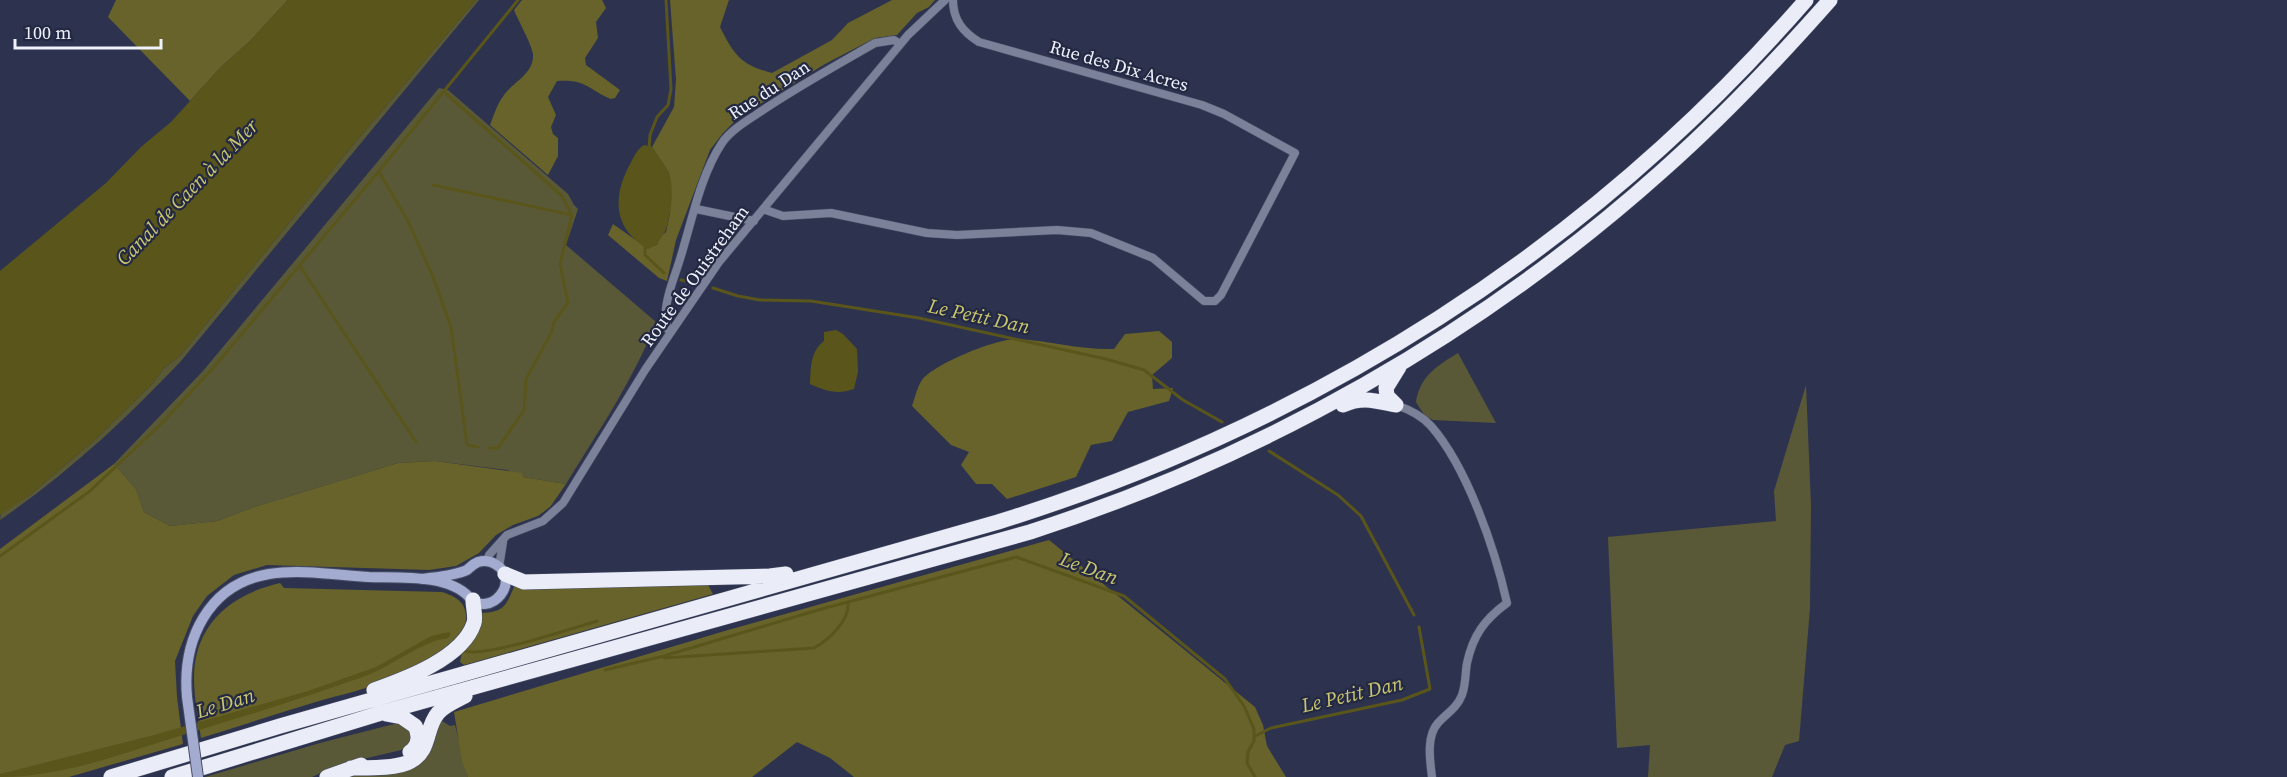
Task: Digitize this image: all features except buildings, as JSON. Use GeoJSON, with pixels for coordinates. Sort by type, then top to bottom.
{"type":"FeatureCollection","features":[{"type":"Feature","properties":{"kind":"highway"},"geometry":{"type":"LineString","coordinates":[[111,777],[280,726],[998,522],[1110,485],[1175,459],[1247,425],[1388,350],[1513,268],[1614,188],[1720,91],[1806,0]]}},
{"type":"Feature","properties":{"kind":"highway"},"geometry":{"type":"LineString","coordinates":[[172,777],[381,713],[1065,520],[1198,468],[1326,406],[1400,365],[1560,256],[1631,198],[1726,111],[1781,55],[1830,0]]}},
{"type":"Feature","properties":{"kind":"highway"},"geometry":{"type":"LineString","coordinates":[[1396,405],[1387,396],[1386,388],[1400,365]]}},
{"type":"Feature","properties":{"kind":"highway"},"geometry":{"type":"LineString","coordinates":[[1326,406],[1340,407],[1360,399],[1396,405]]}},
{"type":"Feature","properties":{"kind":"highway"},"geometry":{"type":"LineString","coordinates":[[502,571],[524,582],[770,576],[831,569]]}},
{"type":"Feature","properties":{"kind":"highway"},"geometry":{"type":"LineString","coordinates":[[280,726],[344,700],[409,678],[437,663],[469,634],[474,622],[469,596]]}},
{"type":"Feature","properties":{"kind":"highway"},"geometry":{"type":"LineString","coordinates":[[351,768],[390,766],[411,761],[422,753],[434,719],[439,712],[477,686]]}},
{"type":"Feature","properties":{"kind":"highway"},"geometry":{"type":"LineString","coordinates":[[327,777],[368,762],[402,755],[416,747],[418,730],[409,719],[381,713]]}},
{"type":"Feature","properties":{"kind":"street","name":"Route de Ouistreham"},"geometry":{"type":"LineString","coordinates":[[487,561],[489,555],[507,535],[543,521],[563,503],[670,333],[720,262],[900,44],[945,0]]}},
{"type":"Feature","properties":{"kind":"street","name":"Rue des Dix Acres"},"geometry":{"type":"LineString","coordinates":[[763,209],[783,216],[831,213],[947,235],[1057,230],[1091,233],[1153,258],[1204,301],[1215,301],[1221,295],[1295,153],[1224,114],[1202,105],[979,42],[966,34],[958,22],[953,0]]}},
{"type":"Feature","properties":{"kind":"street","name":"Rue du Dan"},"geometry":{"type":"LineString","coordinates":[[670,333],[664,320],[665,312],[710,166],[723,141],[769,106],[875,43],[894,40],[900,44]]}},
{"type":"Feature","properties":{"kind":"street"},"geometry":{"type":"LineString","coordinates":[[696,209],[754,221]]}},
{"type":"Feature","properties":{"kind":"street"},"geometry":{"type":"LineString","coordinates":[[1396,405],[1406,408],[1430,424],[1449,450],[1470,490],[1502,579],[1507,603],[1489,616],[1477,633],[1467,663],[1465,688],[1460,700],[1455,708],[1436,724],[1430,752],[1432,777]]}},
{"type":"Feature","properties":{"kind":"street"},"geometry":{"type":"LineString","coordinates":[[198,777],[187,697],[187,662],[196,631],[213,604],[241,583],[269,574],[290,572],[422,579],[448,584],[481,603],[489,603],[499,598],[506,585],[502,571],[503,542]]}},
{"type":"Feature","properties":{"kind":"street"},"geometry":{"type":"LineString","coordinates":[[422,579],[468,569],[478,562],[487,561],[502,571]]}},
{"type":"Feature","properties":{"kind":"street"},"geometry":{"type":"LineString","coordinates":[[468,569],[463,581],[469,596]]}},
{"type":"Feature","properties":{"kind":"shaded area"},"geometry":{"type":"Polygon","coordinates":[[[116,0],[288,0],[190,101],[108,17],[116,0]]]}},
{"type":"Feature","properties":{"kind":"shaded area"},"geometry":{"type":"Polygon","coordinates":[[[476,0],[479,0],[181,361],[95,445],[49,484],[0,520],[1,512],[30,495],[97,438],[152,384],[164,368],[179,357],[353,145],[476,0]]]}},
{"type":"Feature","properties":{"kind":"shaded area"},"geometry":{"type":"Polygon","coordinates":[[[522,0],[602,0],[606,8],[596,22],[598,38],[585,58],[586,65],[620,90],[615,98],[611,99],[574,81],[557,81],[548,97],[556,115],[551,127],[553,134],[558,138],[558,156],[548,175],[490,125],[502,98],[527,72],[532,61],[532,50],[514,10],[522,0]]]}},
{"type":"Feature","properties":{"kind":"shaded area"},"geometry":{"type":"Polygon","coordinates":[[[670,0],[729,0],[720,27],[734,52],[753,66],[772,73],[832,40],[848,23],[892,0],[935,0],[929,7],[917,13],[897,35],[875,38],[825,64],[739,117],[723,133],[710,150],[676,240],[667,281],[659,278],[608,235],[613,224],[644,246],[657,245],[660,237],[666,232],[670,214],[669,173],[652,147],[674,107],[676,80],[670,0]]]}},
{"type":"Feature","properties":{"kind":"shaded area"},"geometry":{"type":"Polygon","coordinates":[[[439,88],[448,90],[568,194],[578,209],[566,245],[656,322],[626,385],[566,484],[523,477],[507,470],[435,461],[398,463],[254,507],[217,521],[170,526],[144,512],[136,489],[114,464],[203,371],[439,88]]]}},
{"type":"Feature","properties":{"kind":"shaded area"},"geometry":{"type":"Polygon","coordinates":[[[1159,331],[1172,342],[1172,358],[1152,375],[1153,389],[1173,388],[1169,401],[1128,412],[1112,441],[1091,445],[1076,477],[1007,499],[992,484],[976,484],[961,465],[969,452],[951,445],[912,406],[920,383],[929,374],[952,360],[982,347],[1018,339],[1114,349],[1125,334],[1159,331]]]}},
{"type":"Feature","properties":{"kind":"shaded area"},"geometry":{"type":"Polygon","coordinates":[[[1458,353],[1496,423],[1433,420],[1425,416],[1416,402],[1421,385],[1426,378],[1437,367],[1458,353]]]}},
{"type":"Feature","properties":{"kind":"shaded area"},"geometry":{"type":"Polygon","coordinates":[[[1806,385],[1811,505],[1810,608],[1799,741],[1785,745],[1772,777],[1648,777],[1650,745],[1617,748],[1608,537],[1776,521],[1774,491],[1806,385]]]}},
{"type":"Feature","properties":{"kind":"shaded area"},"geometry":{"type":"Polygon","coordinates":[[[435,461],[522,473],[523,477],[566,484],[550,507],[538,516],[513,525],[496,535],[479,553],[456,566],[429,570],[267,565],[234,575],[207,596],[193,616],[175,661],[183,744],[69,777],[0,777],[0,549],[114,464],[136,489],[144,512],[170,526],[217,521],[254,507],[398,463],[435,461]]]}},
{"type":"Feature","properties":{"kind":"shaded area"},"geometry":{"type":"Polygon","coordinates":[[[1049,540],[1255,707],[1263,725],[1267,746],[1286,777],[854,777],[830,758],[797,742],[752,777],[468,777],[462,761],[454,712],[728,630],[1049,540]]]}},
{"type":"Feature","properties":{"kind":"shaded area"},"geometry":{"type":"Polygon","coordinates":[[[280,583],[284,588],[442,592],[455,597],[464,606],[466,615],[464,625],[458,635],[434,655],[384,681],[201,738],[194,678],[201,642],[219,614],[232,604],[246,595],[280,583]]]}},
{"type":"Feature","properties":{"kind":"shaded area"},"geometry":{"type":"Polygon","coordinates":[[[708,585],[713,594],[464,665],[460,662],[462,652],[479,631],[481,613],[503,607],[514,587],[708,585]]]}},
{"type":"Feature","properties":{"kind":"shaded area"},"geometry":{"type":"Polygon","coordinates":[[[439,719],[450,726],[455,725],[468,777],[345,777],[353,774],[406,768],[439,719]]]}},
{"type":"Feature","properties":{"kind":"shaded area"},"geometry":{"type":"Polygon","coordinates":[[[398,723],[409,727],[412,736],[407,747],[338,765],[312,777],[205,777],[320,743],[398,723]]]}},
{"type":"Feature","properties":{"kind":"water","name":"Canal de Caen à la Mer"},"geometry":{"type":"Polygon","coordinates":[[[288,0],[476,0],[353,145],[179,357],[164,368],[152,384],[97,438],[30,495],[0,515],[0,271],[106,183],[141,147],[171,122],[221,67],[249,42],[288,0]]]}},
{"type":"Feature","properties":{"kind":"water"},"geometry":{"type":"Polygon","coordinates":[[[644,145],[652,147],[666,168],[672,192],[665,231],[657,245],[648,249],[629,233],[623,223],[619,203],[620,191],[628,168],[644,145]]]}},
{"type":"Feature","properties":{"kind":"water"},"geometry":{"type":"Polygon","coordinates":[[[836,330],[857,349],[858,372],[854,389],[842,392],[826,390],[810,384],[812,360],[819,345],[824,341],[824,332],[836,330]]]}},
{"type":"Feature","properties":{"kind":"water"},"geometry":{"type":"Polygon","coordinates":[[[449,632],[451,635],[446,639],[429,643],[376,671],[284,704],[76,767],[25,776],[0,777],[0,774],[154,735],[308,691],[376,667],[431,636],[449,632]]]}},
{"type":"Feature","properties":{"kind":"waterway"},"geometry":{"type":"LineString","coordinates":[[0,556],[90,491],[162,423],[213,368],[379,171],[518,0]]}},
{"type":"Feature","properties":{"kind":"waterway","name":"Le Petit Dan"},"geometry":{"type":"LineString","coordinates":[[649,148],[650,135],[657,117],[668,105],[671,89],[666,0]]}},
{"type":"Feature","properties":{"kind":"waterway"},"geometry":{"type":"LineString","coordinates":[[444,92],[561,195],[572,215],[560,264],[568,303],[554,322],[551,333],[526,379],[524,410],[498,448],[489,448]]}},
{"type":"Feature","properties":{"kind":"waterway"},"geometry":{"type":"LineString","coordinates":[[379,172],[408,221],[433,277],[451,327],[467,445],[478,447]]}},
{"type":"Feature","properties":{"kind":"waterway"},"geometry":{"type":"LineString","coordinates":[[433,185],[572,215]]}},
{"type":"Feature","properties":{"kind":"waterway","name":"Le Petit Dan"},"geometry":{"type":"LineString","coordinates":[[645,244],[645,255],[664,273]]}},
{"type":"Feature","properties":{"kind":"waterway"},"geometry":{"type":"LineString","coordinates":[[300,266],[416,442]]}},
{"type":"Feature","properties":{"kind":"waterway","name":"Le Petit Dan"},"geometry":{"type":"LineString","coordinates":[[681,280],[691,282]]}},
{"type":"Feature","properties":{"kind":"waterway","name":"Le Petit Dan"},"geometry":{"type":"LineString","coordinates":[[713,288],[760,300],[811,301],[919,318],[1106,359],[1144,370],[1183,400],[1222,422]]}},
{"type":"Feature","properties":{"kind":"waterway","name":"Le Petit Dan"},"geometry":{"type":"LineString","coordinates":[[1269,451],[1338,495],[1361,516],[1414,615]]}},
{"type":"Feature","properties":{"kind":"waterway","name":"Le Dan"},"geometry":{"type":"LineString","coordinates":[[605,670],[664,656],[818,610],[1016,557],[1124,596],[1225,679],[1244,706],[1254,729],[1254,741],[1248,752],[1247,763],[1255,777]]}},
{"type":"Feature","properties":{"kind":"waterway","name":"Le Dan"},"geometry":{"type":"LineString","coordinates":[[664,658],[814,648],[837,629],[846,616],[848,602]]}},
{"type":"Feature","properties":{"kind":"waterway","name":"Le Dan"},"geometry":{"type":"LineString","coordinates":[[465,651],[475,652],[508,646],[597,621]]}},
{"type":"Feature","properties":{"kind":"waterway","name":"Le Petit Dan"},"geometry":{"type":"LineString","coordinates":[[1255,736],[1271,728],[1402,700],[1430,689],[1419,627]]}}]}
